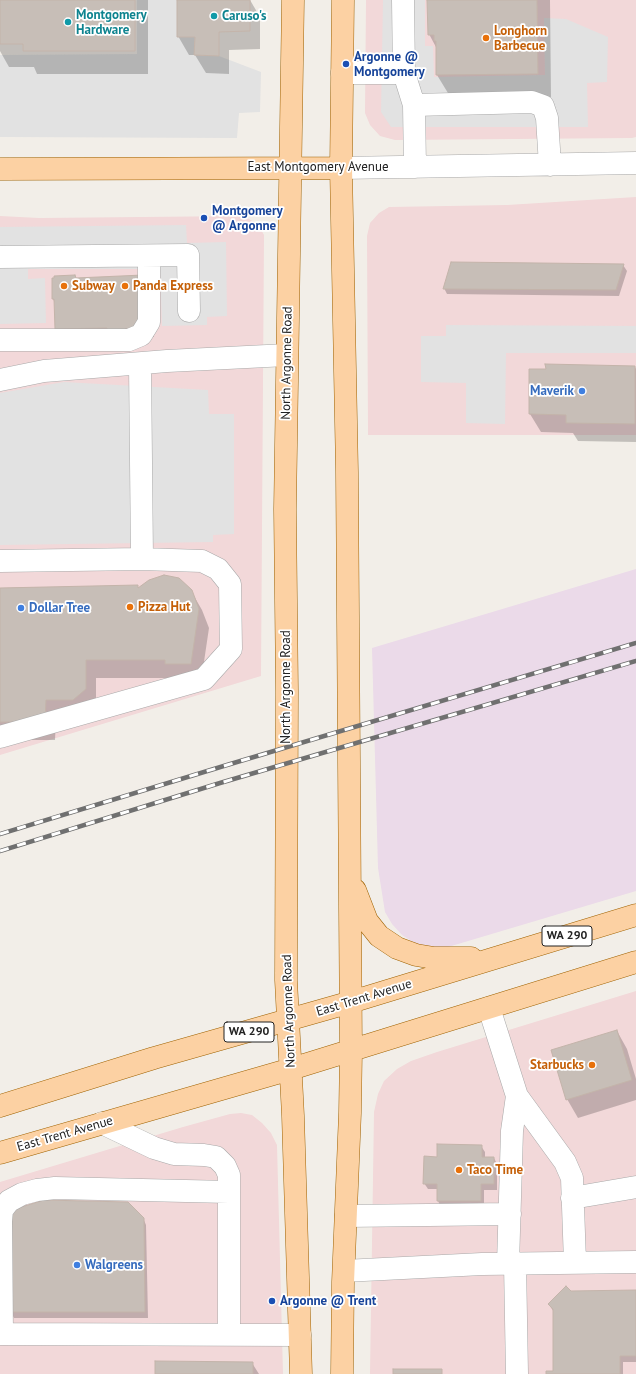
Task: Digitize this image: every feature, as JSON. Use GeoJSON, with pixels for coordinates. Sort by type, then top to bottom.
{"type":"FeatureCollection","features":[{"type":"Feature","properties":{"kind":"main road","name":"North Argonne Road"},"geometry":{"type":"LineString","coordinates":[[293,0],[284,509],[287,692],[286,980],[291,1069],[301,1374]]}},
{"type":"Feature","properties":{"kind":"main road"},"geometry":{"type":"LineString","coordinates":[[342,1374],[351,1051],[347,472],[341,168],[343,0]]}},
{"type":"Feature","properties":{"kind":"main road","name":"East Montgomery Avenue"},"geometry":{"type":"LineString","coordinates":[[0,169],[341,168]]}},
{"type":"Feature","properties":{"kind":"main road"},"geometry":{"type":"LineString","coordinates":[[350,878],[367,921],[379,936],[397,948],[416,955],[434,958],[498,957]]}},
{"type":"Feature","properties":{"kind":"main road","name":"East Trent Avenue"},"geometry":{"type":"LineString","coordinates":[[0,1106],[154,1058],[351,1002],[636,915]]}},
{"type":"Feature","properties":{"kind":"main road","name":"East Trent Avenue"},"geometry":{"type":"LineString","coordinates":[[0,1153],[351,1051],[636,962]]}},
{"type":"Feature","properties":{"kind":"street"},"geometry":{"type":"LineString","coordinates":[[403,0],[404,74],[414,105],[415,167]]}},
{"type":"Feature","properties":{"kind":"street"},"geometry":{"type":"LineString","coordinates":[[342,73],[404,74]]}},
{"type":"Feature","properties":{"kind":"street"},"geometry":{"type":"LineString","coordinates":[[414,105],[532,102],[543,106],[547,118],[550,165]]}},
{"type":"Feature","properties":{"kind":"street","name":"East Montgomery Avenue"},"geometry":{"type":"LineString","coordinates":[[341,168],[636,163]]}},
{"type":"Feature","properties":{"kind":"street"},"geometry":{"type":"LineString","coordinates":[[0,257],[188,255],[189,311]]}},
{"type":"Feature","properties":{"kind":"street"},"geometry":{"type":"LineString","coordinates":[[0,340],[129,340],[141,335],[149,322],[149,256]]}},
{"type":"Feature","properties":{"kind":"street"},"geometry":{"type":"LineString","coordinates":[[0,380],[44,371],[167,361],[287,356]]}},
{"type":"Feature","properties":{"kind":"street"},"geometry":{"type":"LineString","coordinates":[[140,364],[142,559]]}},
{"type":"Feature","properties":{"kind":"street"},"geometry":{"type":"LineString","coordinates":[[0,561],[142,559],[202,560],[218,570],[230,584],[231,650],[204,679],[0,737]]}},
{"type":"Feature","properties":{"kind":"street"},"geometry":{"type":"LineString","coordinates":[[489,1008],[517,1096],[566,1162],[572,1178],[574,1262]]}},
{"type":"Feature","properties":{"kind":"street"},"geometry":{"type":"LineString","coordinates":[[517,1096],[512,1131],[510,1214],[517,1374]]}},
{"type":"Feature","properties":{"kind":"street"},"geometry":{"type":"LineString","coordinates":[[102,1123],[154,1148],[174,1154],[204,1154],[216,1158],[225,1166],[229,1175],[230,1192],[229,1335]]}},
{"type":"Feature","properties":{"kind":"street"},"geometry":{"type":"LineString","coordinates":[[572,1198],[636,1187]]}},
{"type":"Feature","properties":{"kind":"street"},"geometry":{"type":"LineString","coordinates":[[230,1192],[55,1188],[37,1190],[22,1194],[9,1201],[2,1210],[1,1221],[1,1334],[300,1335]]}},
{"type":"Feature","properties":{"kind":"street"},"geometry":{"type":"LineString","coordinates":[[346,1216],[510,1214]]}},
{"type":"Feature","properties":{"kind":"street"},"geometry":{"type":"LineString","coordinates":[[344,1271],[512,1263],[636,1262]]}},
{"type":"Feature","properties":{"kind":"shaded area"},"geometry":{"type":"Polygon","coordinates":[[[137,0],[177,0],[177,36],[195,37],[194,55],[219,56],[261,72],[260,112],[239,113],[237,138],[0,137],[0,55],[137,54],[137,0]]]}},
{"type":"Feature","properties":{"kind":"shaded area"},"geometry":{"type":"Polygon","coordinates":[[[366,0],[636,0],[636,137],[395,140],[380,136],[370,125],[365,113],[366,0]]]}},
{"type":"Feature","properties":{"kind":"shaded area"},"geometry":{"type":"Polygon","coordinates":[[[383,0],[425,0],[425,46],[433,46],[434,77],[545,75],[544,18],[566,19],[608,37],[607,82],[587,83],[588,127],[391,127],[381,112],[383,0]]]}},
{"type":"Feature","properties":{"kind":"shaded area"},"geometry":{"type":"Polygon","coordinates":[[[636,197],[636,435],[368,435],[367,236],[370,223],[379,213],[389,207],[507,205],[636,197]]]}},
{"type":"Feature","properties":{"kind":"shaded area"},"geometry":{"type":"Polygon","coordinates":[[[0,216],[39,218],[243,216],[258,224],[264,235],[261,676],[0,755],[0,216]]]}},
{"type":"Feature","properties":{"kind":"shaded area"},"geometry":{"type":"Polygon","coordinates":[[[186,225],[187,243],[226,242],[227,316],[207,317],[207,325],[162,326],[160,269],[28,269],[28,279],[45,278],[46,323],[0,324],[0,227],[186,225]]]}},
{"type":"Feature","properties":{"kind":"shaded area"},"geometry":{"type":"Polygon","coordinates":[[[446,325],[636,326],[636,353],[506,353],[505,424],[466,423],[466,383],[421,382],[421,336],[446,336],[446,325]]]}},
{"type":"Feature","properties":{"kind":"shaded area"},"geometry":{"type":"Polygon","coordinates":[[[64,382],[208,390],[209,414],[234,414],[234,534],[213,535],[213,542],[0,545],[0,393],[64,382]]]}},
{"type":"Feature","properties":{"kind":"shaded area"},"geometry":{"type":"Polygon","coordinates":[[[636,569],[636,891],[448,947],[429,948],[413,942],[402,935],[392,924],[385,912],[378,868],[372,648],[636,569]]]}},
{"type":"Feature","properties":{"kind":"shaded area"},"geometry":{"type":"Polygon","coordinates":[[[636,991],[636,1374],[370,1374],[374,1112],[378,1094],[384,1081],[397,1069],[411,1061],[636,991]]]}},
{"type":"Feature","properties":{"kind":"shaded area"},"geometry":{"type":"Polygon","coordinates":[[[241,1113],[252,1115],[262,1123],[271,1133],[277,1145],[283,1374],[0,1374],[0,1182],[183,1127],[230,1114],[241,1113]]]}},
{"type":"Feature","properties":{"kind":"building","name":"Montgomery Hardware"},"geometry":{"type":"Polygon","coordinates":[[[0,0],[135,0],[135,51],[23,51],[23,44],[0,44],[0,0]]]}},
{"type":"Feature","properties":{"kind":"building","name":"Caruso's"},"geometry":{"type":"Polygon","coordinates":[[[177,0],[250,0],[250,31],[219,32],[219,56],[194,55],[195,37],[177,37],[177,0]]]}},
{"type":"Feature","properties":{"kind":"building","name":"Longhorn Barbecue"},"geometry":{"type":"Polygon","coordinates":[[[427,0],[537,0],[538,74],[436,75],[436,41],[434,41],[434,35],[428,35],[427,0]]]}},
{"type":"Feature","properties":{"kind":"building"},"geometry":{"type":"Polygon","coordinates":[[[451,262],[624,264],[616,290],[443,289],[451,262]]]}},
{"type":"Feature","properties":{"kind":"building"},"geometry":{"type":"Polygon","coordinates":[[[75,275],[76,278],[143,275],[141,319],[133,328],[125,329],[125,331],[107,331],[107,328],[55,329],[54,299],[52,299],[52,278],[54,278],[54,276],[75,275]]]}},
{"type":"Feature","properties":{"kind":"building","name":"Maverik"},"geometry":{"type":"Polygon","coordinates":[[[545,364],[635,366],[635,424],[566,423],[566,415],[529,414],[529,369],[546,369],[545,364]]]}},
{"type":"Feature","properties":{"kind":"building"},"geometry":{"type":"Polygon","coordinates":[[[164,575],[179,578],[192,590],[199,609],[191,664],[165,664],[165,660],[86,660],[86,689],[73,700],[46,700],[45,722],[0,722],[0,588],[138,585],[138,588],[149,580],[164,575]]]}},
{"type":"Feature","properties":{"kind":"building","name":"Starbucks"},"geometry":{"type":"Polygon","coordinates":[[[617,1030],[632,1080],[566,1100],[551,1050],[617,1030]]]}},
{"type":"Feature","properties":{"kind":"building","name":"Taco Time"},"geometry":{"type":"Polygon","coordinates":[[[437,1144],[482,1145],[482,1157],[494,1157],[494,1184],[481,1184],[481,1201],[437,1201],[437,1184],[423,1184],[424,1156],[437,1157],[437,1144]]]}},
{"type":"Feature","properties":{"kind":"building","name":"Walgreens"},"geometry":{"type":"Polygon","coordinates":[[[44,1200],[128,1202],[144,1218],[145,1312],[10,1312],[9,1211],[44,1200]]]}},
{"type":"Feature","properties":{"kind":"building"},"geometry":{"type":"Polygon","coordinates":[[[566,1286],[571,1291],[636,1290],[636,1356],[620,1356],[620,1374],[546,1374],[546,1371],[553,1371],[553,1309],[548,1304],[566,1286]]]}},
{"type":"Feature","properties":{"kind":"building"},"geometry":{"type":"Polygon","coordinates":[[[155,1361],[253,1362],[253,1374],[155,1374],[155,1361]]]}},
{"type":"Feature","properties":{"kind":"building"},"geometry":{"type":"Polygon","coordinates":[[[393,1369],[442,1369],[442,1374],[393,1374],[393,1369]]]}},
{"type":"Feature","properties":{"kind":"railway"},"geometry":{"type":"LineString","coordinates":[[0,834],[636,643]]}},
{"type":"Feature","properties":{"kind":"railway"},"geometry":{"type":"LineString","coordinates":[[0,851],[220,783],[636,661]]}},
{"type":"Feature","properties":{"kind":"place","name":"Caruso's"},"geometry":{"type":"Point","coordinates":[214,16]}},
{"type":"Feature","properties":{"kind":"place","name":"Montgomery Hardware"},"geometry":{"type":"Point","coordinates":[68,22]}},
{"type":"Feature","properties":{"kind":"place","name":"Longhorn Barbecue"},"geometry":{"type":"Point","coordinates":[486,38]}},
{"type":"Feature","properties":{"kind":"place","name":"Argonne @ Montgomery"},"geometry":{"type":"Point","coordinates":[346,64]}},
{"type":"Feature","properties":{"kind":"place","name":"Montgomery @ Argonne"},"geometry":{"type":"Point","coordinates":[204,218]}},
{"type":"Feature","properties":{"kind":"place","name":"Subway"},"geometry":{"type":"Point","coordinates":[64,286]}},
{"type":"Feature","properties":{"kind":"place","name":"Panda Express"},"geometry":{"type":"Point","coordinates":[125,286]}},
{"type":"Feature","properties":{"kind":"place","name":"Maverik"},"geometry":{"type":"Point","coordinates":[582,391]}},
{"type":"Feature","properties":{"kind":"place","name":"Pizza Hut"},"geometry":{"type":"Point","coordinates":[130,607]}},
{"type":"Feature","properties":{"kind":"place","name":"Dollar Tree"},"geometry":{"type":"Point","coordinates":[21,608]}},
{"type":"Feature","properties":{"kind":"place","name":"Starbucks"},"geometry":{"type":"Point","coordinates":[592,1065]}},
{"type":"Feature","properties":{"kind":"place","name":"Taco Time"},"geometry":{"type":"Point","coordinates":[459,1170]}},
{"type":"Feature","properties":{"kind":"place","name":"Walgreens"},"geometry":{"type":"Point","coordinates":[77,1265]}},
{"type":"Feature","properties":{"kind":"place","name":"Argonne @ Trent"},"geometry":{"type":"Point","coordinates":[272,1301]}}]}
